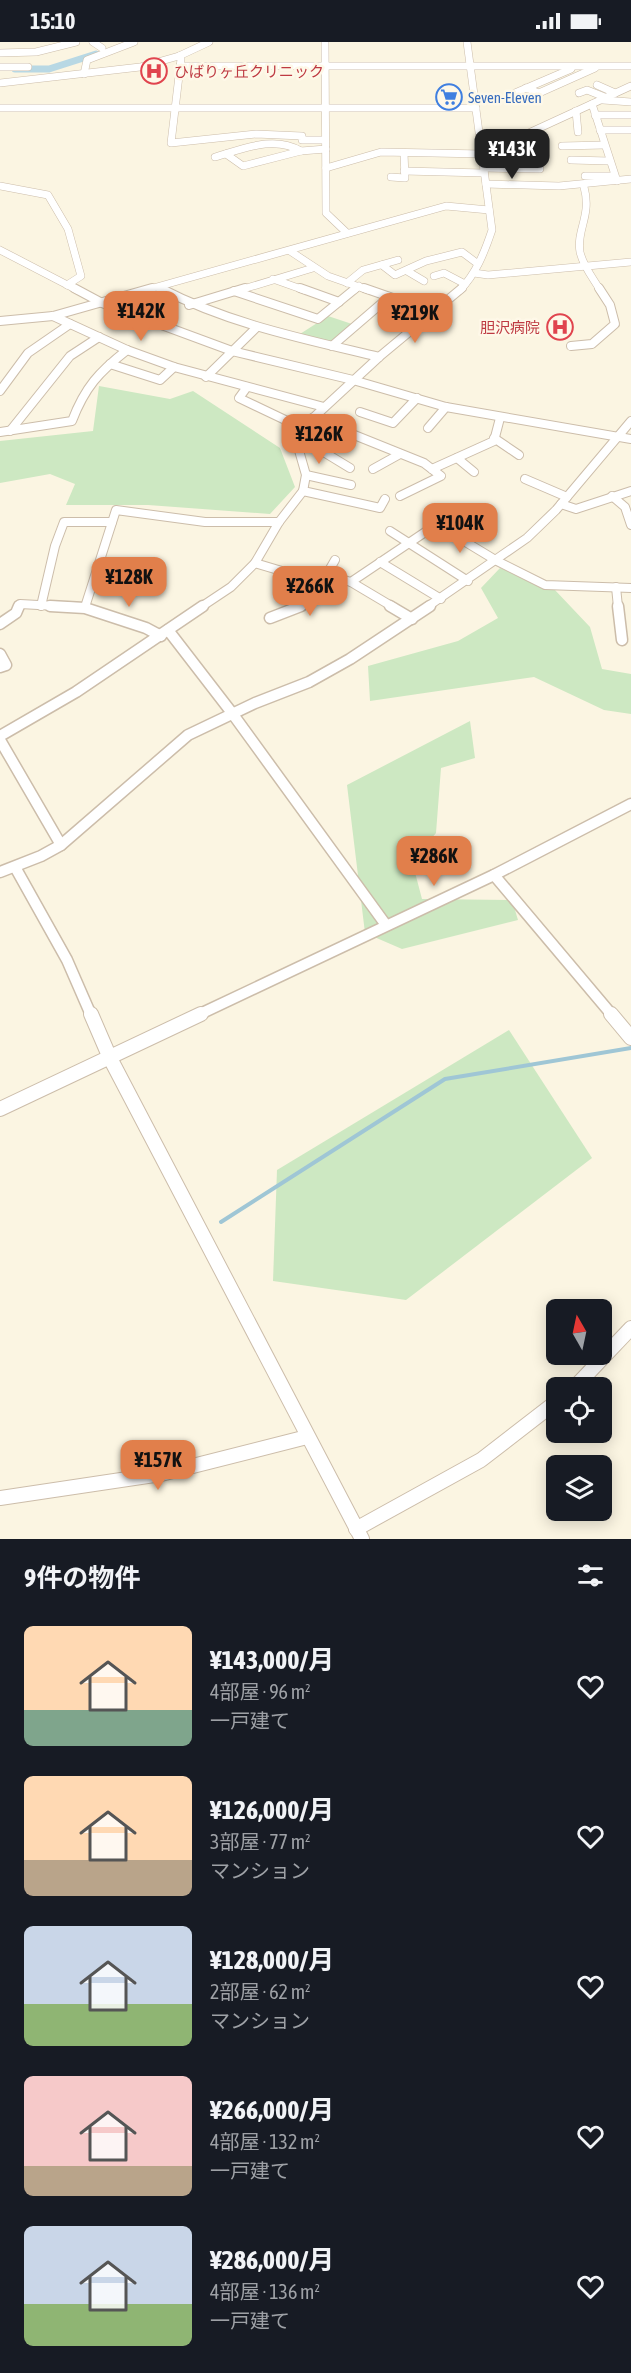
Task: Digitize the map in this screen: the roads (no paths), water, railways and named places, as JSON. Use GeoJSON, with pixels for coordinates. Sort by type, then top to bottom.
{"type":"FeatureCollection","features":[{"type":"Feature","properties":{"kind":"street"},"geometry":{"type":"LineString","coordinates":[[0,53],[42,51],[76,42]]}},
{"type":"Feature","properties":{"kind":"street"},"geometry":{"type":"LineString","coordinates":[[93,42],[102,48]]}},
{"type":"Feature","properties":{"kind":"street"},"geometry":{"type":"LineString","coordinates":[[84,74],[87,60],[121,44],[134,42]]}},
{"type":"Feature","properties":{"kind":"street"},"geometry":{"type":"LineString","coordinates":[[0,83],[140,67],[179,56],[209,42]]}},
{"type":"Feature","properties":{"kind":"street"},"geometry":{"type":"LineString","coordinates":[[325,42],[326,213],[347,233]]}},
{"type":"Feature","properties":{"kind":"street"},"geometry":{"type":"LineString","coordinates":[[61,845],[0,738],[76,692],[231,587],[255,563],[279,522],[303,490],[306,475],[296,440],[302,428],[465,284],[474,273],[486,249],[492,230],[467,42]]}},
{"type":"Feature","properties":{"kind":"street"},"geometry":{"type":"LineString","coordinates":[[66,43],[75,50]]}},
{"type":"Feature","properties":{"kind":"street"},"geometry":{"type":"LineString","coordinates":[[36,44],[42,51]]}},
{"type":"Feature","properties":{"kind":"street"},"geometry":{"type":"LineString","coordinates":[[179,56],[182,59],[171,143],[256,134],[302,136],[302,140],[325,140]]}},
{"type":"Feature","properties":{"kind":"street"},"geometry":{"type":"LineString","coordinates":[[180,66],[471,66],[504,63],[531,74]]}},
{"type":"Feature","properties":{"kind":"street"},"geometry":{"type":"LineString","coordinates":[[513,66],[627,64]]}},
{"type":"Feature","properties":{"kind":"street"},"geometry":{"type":"LineString","coordinates":[[612,73],[627,64]]}},
{"type":"Feature","properties":{"kind":"street"},"geometry":{"type":"LineString","coordinates":[[514,93],[576,66]]}},
{"type":"Feature","properties":{"kind":"street"},"geometry":{"type":"LineString","coordinates":[[526,88],[539,93],[600,66]]}},
{"type":"Feature","properties":{"kind":"street"},"geometry":{"type":"LineString","coordinates":[[0,67],[28,67]]}},
{"type":"Feature","properties":{"kind":"street"},"geometry":{"type":"LineString","coordinates":[[597,85],[615,93]]}},
{"type":"Feature","properties":{"kind":"street"},"geometry":{"type":"LineString","coordinates":[[326,168],[381,152],[483,154],[631,86]]}},
{"type":"Feature","properties":{"kind":"street"},"geometry":{"type":"LineString","coordinates":[[579,93],[587,90],[605,99],[631,102]]}},
{"type":"Feature","properties":{"kind":"street"},"geometry":{"type":"LineString","coordinates":[[592,104],[615,179]]}},
{"type":"Feature","properties":{"kind":"street"},"geometry":{"type":"LineString","coordinates":[[0,108],[476,108]]}},
{"type":"Feature","properties":{"kind":"street"},"geometry":{"type":"LineString","coordinates":[[576,111],[578,132]]}},
{"type":"Feature","properties":{"kind":"street"},"geometry":{"type":"LineString","coordinates":[[595,115],[631,115]]}},
{"type":"Feature","properties":{"kind":"street"},"geometry":{"type":"LineString","coordinates":[[600,130],[631,130]]}},
{"type":"Feature","properties":{"kind":"street"},"geometry":{"type":"LineString","coordinates":[[214,157],[266,144],[292,144],[301,151]]}},
{"type":"Feature","properties":{"kind":"street"},"geometry":{"type":"LineString","coordinates":[[562,146],[604,145]]}},
{"type":"Feature","properties":{"kind":"street"},"geometry":{"type":"LineString","coordinates":[[226,154],[243,166],[301,151],[326,149]]}},
{"type":"Feature","properties":{"kind":"street"},"geometry":{"type":"LineString","coordinates":[[391,177],[405,178],[404,153]]}},
{"type":"Feature","properties":{"kind":"street"},"geometry":{"type":"LineString","coordinates":[[435,153],[436,172]]}},
{"type":"Feature","properties":{"kind":"street"},"geometry":{"type":"LineString","coordinates":[[571,160],[609,161]]}},
{"type":"Feature","properties":{"kind":"street"},"geometry":{"type":"LineString","coordinates":[[404,171],[540,169]]}},
{"type":"Feature","properties":{"kind":"street"},"geometry":{"type":"LineString","coordinates":[[585,176],[631,179]]}},
{"type":"Feature","properties":{"kind":"street"},"geometry":{"type":"LineString","coordinates":[[486,184],[535,188],[584,187],[615,179]]}},
{"type":"Feature","properties":{"kind":"street"},"geometry":{"type":"LineString","coordinates":[[0,186],[48,195],[68,229],[81,276],[68,285]]}},
{"type":"Feature","properties":{"kind":"street"},"geometry":{"type":"LineString","coordinates":[[571,346],[592,344],[615,324],[614,314],[585,266],[580,244],[588,214],[589,200],[584,187]]}},
{"type":"Feature","properties":{"kind":"street"},"geometry":{"type":"LineString","coordinates":[[0,321],[53,316],[446,206],[489,210]]}},
{"type":"Feature","properties":{"kind":"street"},"geometry":{"type":"LineString","coordinates":[[0,250],[102,303],[232,351],[354,380],[446,407],[631,439]]}},
{"type":"Feature","properties":{"kind":"street"},"geometry":{"type":"LineString","coordinates":[[290,251],[313,268],[347,283],[433,312]]}},
{"type":"Feature","properties":{"kind":"street"},"geometry":{"type":"LineString","coordinates":[[382,264],[395,275],[426,261],[462,252],[478,264]]}},
{"type":"Feature","properties":{"kind":"street"},"geometry":{"type":"LineString","coordinates":[[347,283],[363,270],[398,260]]}},
{"type":"Feature","properties":{"kind":"street"},"geometry":{"type":"LineString","coordinates":[[474,273],[488,275],[631,262]]}},
{"type":"Feature","properties":{"kind":"street"},"geometry":{"type":"LineString","coordinates":[[189,305],[313,268]]}},
{"type":"Feature","properties":{"kind":"street"},"geometry":{"type":"LineString","coordinates":[[407,271],[424,281]]}},
{"type":"Feature","properties":{"kind":"street"},"geometry":{"type":"LineString","coordinates":[[434,276],[444,273],[465,284]]}},
{"type":"Feature","properties":{"kind":"street"},"geometry":{"type":"LineString","coordinates":[[273,279],[339,302]]}},
{"type":"Feature","properties":{"kind":"street"},"geometry":{"type":"LineString","coordinates":[[234,291],[318,319],[359,286]]}},
{"type":"Feature","properties":{"kind":"street"},"geometry":{"type":"LineString","coordinates":[[159,288],[189,305],[256,328],[380,357]]}},
{"type":"Feature","properties":{"kind":"street"},"geometry":{"type":"LineString","coordinates":[[332,346],[389,297]]}},
{"type":"Feature","properties":{"kind":"street"},"geometry":{"type":"LineString","coordinates":[[53,316],[127,350],[174,367],[324,407]]}},
{"type":"Feature","properties":{"kind":"street"},"geometry":{"type":"LineString","coordinates":[[0,391],[28,353],[70,324]]}},
{"type":"Feature","properties":{"kind":"street"},"geometry":{"type":"LineString","coordinates":[[206,377],[256,328]]}},
{"type":"Feature","properties":{"kind":"street"},"geometry":{"type":"LineString","coordinates":[[10,431],[70,356],[99,338]]}},
{"type":"Feature","properties":{"kind":"street"},"geometry":{"type":"LineString","coordinates":[[0,432],[72,421],[80,398],[92,378],[127,350]]}},
{"type":"Feature","properties":{"kind":"street"},"geometry":{"type":"LineString","coordinates":[[110,364],[160,380],[174,367]]}},
{"type":"Feature","properties":{"kind":"street"},"geometry":{"type":"LineString","coordinates":[[247,387],[239,398],[302,428]]}},
{"type":"Feature","properties":{"kind":"street"},"geometry":{"type":"LineString","coordinates":[[360,412],[393,423],[417,398]]}},
{"type":"Feature","properties":{"kind":"street"},"geometry":{"type":"LineString","coordinates":[[428,428],[446,407]]}},
{"type":"Feature","properties":{"kind":"street"},"geometry":{"type":"LineString","coordinates":[[312,418],[424,463],[441,476],[400,496]]}},
{"type":"Feature","properties":{"kind":"street"},"geometry":{"type":"LineString","coordinates":[[432,469],[494,441],[500,418]]}},
{"type":"Feature","properties":{"kind":"street"},"geometry":{"type":"LineString","coordinates":[[0,872],[61,845],[171,747],[188,735],[232,713],[309,682],[350,659],[497,561],[527,538],[564,501],[631,421]]}},
{"type":"Feature","properties":{"kind":"street"},"geometry":{"type":"LineString","coordinates":[[494,438],[519,455]]}},
{"type":"Feature","properties":{"kind":"street"},"geometry":{"type":"LineString","coordinates":[[296,440],[304,440],[350,468]]}},
{"type":"Feature","properties":{"kind":"street"},"geometry":{"type":"LineString","coordinates":[[373,469],[400,454]]}},
{"type":"Feature","properties":{"kind":"street"},"geometry":{"type":"LineString","coordinates":[[457,458],[474,472]]}},
{"type":"Feature","properties":{"kind":"street"},"geometry":{"type":"LineString","coordinates":[[306,475],[351,485]]}},
{"type":"Feature","properties":{"kind":"street"},"geometry":{"type":"LineString","coordinates":[[525,479],[576,509],[631,491]]}},
{"type":"Feature","properties":{"kind":"street"},"geometry":{"type":"LineString","coordinates":[[303,490],[380,508],[385,500]]}},
{"type":"Feature","properties":{"kind":"street"},"geometry":{"type":"LineString","coordinates":[[612,496],[625,507],[631,525]]}},
{"type":"Feature","properties":{"kind":"street"},"geometry":{"type":"LineString","coordinates":[[85,608],[116,510],[205,522],[279,522]]}},
{"type":"Feature","properties":{"kind":"street"},"geometry":{"type":"LineString","coordinates":[[351,582],[452,514]]}},
{"type":"Feature","properties":{"kind":"street"},"geometry":{"type":"LineString","coordinates":[[41,606],[55,546],[64,522],[112,522]]}},
{"type":"Feature","properties":{"kind":"street"},"geometry":{"type":"LineString","coordinates":[[436,524],[497,561],[550,586],[631,588]]}},
{"type":"Feature","properties":{"kind":"street"},"geometry":{"type":"LineString","coordinates":[[390,531],[468,581]]}},
{"type":"Feature","properties":{"kind":"street"},"geometry":{"type":"LineString","coordinates":[[270,618],[311,602],[335,560]]}},
{"type":"Feature","properties":{"kind":"street"},"geometry":{"type":"LineString","coordinates":[[380,562],[441,599]]}},
{"type":"Feature","properties":{"kind":"street"},"geometry":{"type":"LineString","coordinates":[[255,563],[324,579],[351,582],[412,619]]}},
{"type":"Feature","properties":{"kind":"street"},"geometry":{"type":"LineString","coordinates":[[616,587],[622,640]]}},
{"type":"Feature","properties":{"kind":"street"},"geometry":{"type":"LineString","coordinates":[[0,624],[16,613],[20,604],[85,608],[164,633],[232,713],[386,925]]}},
{"type":"Feature","properties":{"kind":"street"},"geometry":{"type":"LineString","coordinates":[[0,654],[6,665],[0,668]]}},
{"type":"Feature","properties":{"kind":"street"},"geometry":{"type":"LineString","coordinates":[[0,1109],[494,875],[631,804]]}},
{"type":"Feature","properties":{"kind":"street"},"geometry":{"type":"LineString","coordinates":[[15,867],[67,960],[110,1058],[359,1534],[481,1460],[546,1410]]}},
{"type":"Feature","properties":{"kind":"street"},"geometry":{"type":"LineString","coordinates":[[494,875],[631,1038]]}},
{"type":"Feature","properties":{"kind":"street"},"geometry":{"type":"LineString","coordinates":[[584,1377],[631,1328]]}},
{"type":"Feature","properties":{"kind":"street"},"geometry":{"type":"LineString","coordinates":[[0,1498],[161,1474],[308,1437]]}},
{"type":"Feature","properties":{"kind":"waterway"},"geometry":{"type":"LineString","coordinates":[[15,69],[49,69],[96,54]]}},
{"type":"Feature","properties":{"kind":"waterway"},"geometry":{"type":"LineString","coordinates":[[221,1222],[445,1079],[631,1048]]}},
{"type":"Feature","properties":{"kind":"place","name":"ひばりヶ丘クリニック"},"geometry":{"type":"Point","coordinates":[154,71]}},
{"type":"Feature","properties":{"kind":"place","name":"Seven-Eleven"},"geometry":{"type":"Point","coordinates":[449,97]}},
{"type":"Feature","properties":{"kind":"place","name":"胆沢病院"},"geometry":{"type":"Point","coordinates":[560,327]}}]}
